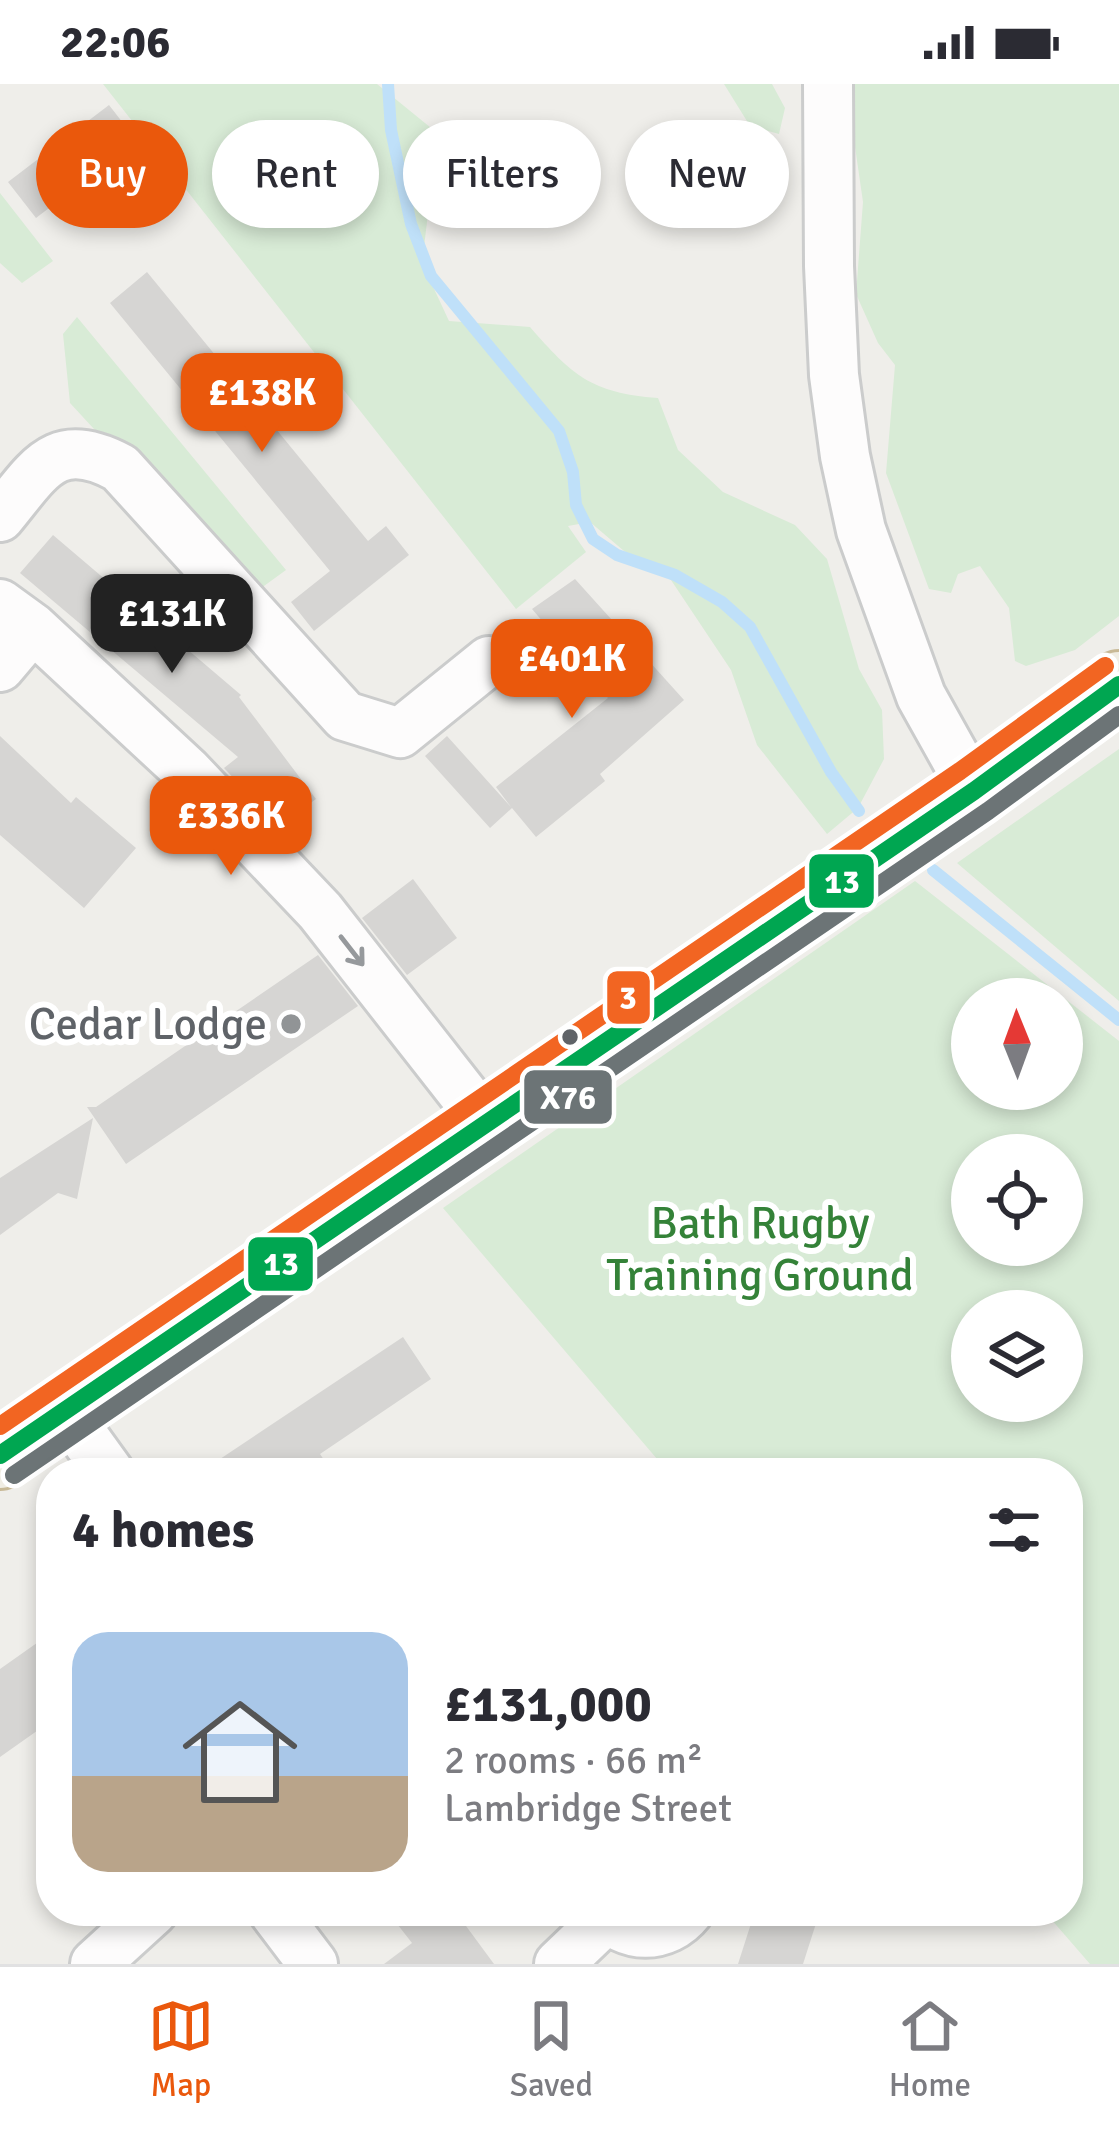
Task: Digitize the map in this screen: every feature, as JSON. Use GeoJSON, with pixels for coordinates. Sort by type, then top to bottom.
{"type":"FeatureCollection","features":[{"type":"Feature","properties":{"kind":"highway"},"geometry":{"type":"LineString","coordinates":[[0,1455],[974,791],[1119,685]]}},
{"type":"Feature","properties":{"kind":"street"},"geometry":{"type":"LineString","coordinates":[[828,84],[830,288],[834,375],[845,455],[861,530],[921,695],[974,791]]}},
{"type":"Feature","properties":{"kind":"street"},"geometry":{"type":"LineString","coordinates":[[0,517],[44,464],[69,453],[94,454],[120,468],[345,716],[400,733],[489,661]]}},
{"type":"Feature","properties":{"kind":"street"},"geometry":{"type":"LineString","coordinates":[[0,667],[16,616],[187,771],[320,911],[486,1123]]}},
{"type":"Feature","properties":{"kind":"street"},"geometry":{"type":"LineString","coordinates":[[66,1412],[99,1458]]}},
{"type":"Feature","properties":{"kind":"street"},"geometry":{"type":"LineString","coordinates":[[94,1964],[136,1926]]}},
{"type":"Feature","properties":{"kind":"street"},"geometry":{"type":"LineString","coordinates":[[284,1926],[313,1964]]}},
{"type":"Feature","properties":{"kind":"street"},"geometry":{"type":"LineString","coordinates":[[559,1964],[593,1926]]}},
{"type":"Feature","properties":{"kind":"street"},"geometry":{"type":"LineString","coordinates":[[624,1926],[652,1934],[670,1926]]}},
{"type":"Feature","properties":{"kind":"green space"},"geometry":{"type":"Polygon","coordinates":[[[103,84],[377,84],[421,120],[403,120],[403,228],[426,228],[422,263],[449,321],[530,327],[585,379],[616,392],[658,398],[678,450],[723,492],[795,525],[827,559],[859,669],[882,710],[884,759],[858,808],[827,834],[757,745],[731,670],[671,580],[624,551],[590,522],[568,526],[586,552],[516,609],[216,228],[379,228],[379,120],[212,120],[212,223],[188,192],[188,120],[131,120],[103,84]]]}},
{"type":"Feature","properties":{"kind":"green space"},"geometry":{"type":"Polygon","coordinates":[[[724,84],[772,84],[785,108],[782,120],[746,120],[724,84]]]}},
{"type":"Feature","properties":{"kind":"green space"},"geometry":{"type":"Polygon","coordinates":[[[855,84],[1119,84],[1119,616],[1075,650],[1026,666],[1015,661],[1009,608],[980,566],[958,574],[951,593],[929,589],[886,473],[895,365],[878,343],[856,294],[863,202],[852,126],[855,84]]]}},
{"type":"Feature","properties":{"kind":"green space"},"geometry":{"type":"Polygon","coordinates":[[[0,193],[53,261],[22,283],[0,263],[0,193]]]}},
{"type":"Feature","properties":{"kind":"green space"},"geometry":{"type":"Polygon","coordinates":[[[77,317],[286,570],[249,597],[70,403],[63,334],[77,317]]]}},
{"type":"Feature","properties":{"kind":"green space"},"geometry":{"type":"Polygon","coordinates":[[[1119,749],[1119,1001],[957,863],[1119,749]]]}},
{"type":"Feature","properties":{"kind":"green space","name":"Bath Rugby Training Ground"},"geometry":{"type":"Polygon","coordinates":[[[915,881],[1039,978],[951,978],[951,1110],[1083,1110],[1083,1013],[1119,1041],[1119,1964],[1090,1964],[1057,1926],[1083,1926],[1083,1458],[656,1458],[443,1208],[915,881]]]}},
{"type":"Feature","properties":{"kind":"building"},"geometry":{"type":"Polygon","coordinates":[[[109,105],[121,120],[89,120],[109,105]]]}},
{"type":"Feature","properties":{"kind":"building"},"geometry":{"type":"Polygon","coordinates":[[[36,161],[36,218],[8,182],[36,161]]]}},
{"type":"Feature","properties":{"kind":"building"},"geometry":{"type":"Polygon","coordinates":[[[147,272],[368,541],[386,526],[409,555],[314,631],[291,602],[330,571],[110,303],[147,272]]]}},
{"type":"Feature","properties":{"kind":"building"},"geometry":{"type":"Polygon","coordinates":[[[53,535],[241,695],[316,799],[279,826],[224,768],[238,757],[20,573],[53,535]]]}},
{"type":"Feature","properties":{"kind":"building"},"geometry":{"type":"Polygon","coordinates":[[[575,579],[684,700],[600,774],[605,781],[536,837],[512,808],[490,828],[425,756],[447,736],[511,807],[496,787],[608,698],[532,609],[575,579]]]}},
{"type":"Feature","properties":{"kind":"building"},"geometry":{"type":"Polygon","coordinates":[[[0,736],[71,803],[76,797],[136,848],[84,908],[0,835],[0,736]]]}},
{"type":"Feature","properties":{"kind":"building"},"geometry":{"type":"Polygon","coordinates":[[[413,879],[457,938],[407,975],[362,918],[413,879]]]}},
{"type":"Feature","properties":{"kind":"building"},"geometry":{"type":"Polygon","coordinates":[[[318,955],[358,1006],[126,1164],[87,1107],[96,1107],[318,955]]]}},
{"type":"Feature","properties":{"kind":"building"},"geometry":{"type":"Polygon","coordinates":[[[93,1118],[77,1199],[58,1193],[0,1235],[0,1178],[93,1118]]]}},
{"type":"Feature","properties":{"kind":"building"},"geometry":{"type":"Polygon","coordinates":[[[403,1337],[431,1379],[320,1454],[323,1458],[222,1458],[403,1337]]]}},
{"type":"Feature","properties":{"kind":"building"},"geometry":{"type":"Polygon","coordinates":[[[36,1644],[36,1732],[0,1757],[0,1669],[36,1644]]]}},
{"type":"Feature","properties":{"kind":"building"},"geometry":{"type":"Polygon","coordinates":[[[399,1926],[466,1926],[494,1964],[384,1964],[412,1943],[399,1926]]]}},
{"type":"Feature","properties":{"kind":"building"},"geometry":{"type":"Polygon","coordinates":[[[750,1926],[815,1926],[803,1964],[738,1964],[750,1926]]]}},
{"type":"Feature","properties":{"kind":"waterway"},"geometry":{"type":"LineString","coordinates":[[388,84],[391,130],[411,224],[431,276],[559,431],[573,472],[576,505],[593,539],[617,555],[675,575],[722,602],[750,627],[831,772],[859,811]]}},
{"type":"Feature","properties":{"kind":"waterway"},"geometry":{"type":"LineString","coordinates":[[933,870],[1119,1020]]}},
{"type":"Feature","properties":{"kind":"transit line","name":"3"},"geometry":{"type":"LineString","coordinates":[[0,1426],[960,771],[1105,666]]}},
{"type":"Feature","properties":{"kind":"transit line","name":"13"},"geometry":{"type":"LineString","coordinates":[[0,1455],[974,791],[1119,685]]}},
{"type":"Feature","properties":{"kind":"transit line","name":"X76"},"geometry":{"type":"LineString","coordinates":[[39,1458],[988,811],[1119,715]]}},
{"type":"Feature","properties":{"kind":"transit line","name":"X76"},"geometry":{"type":"LineString","coordinates":[[14,1475],[36,1460]]}},
{"type":"Feature","properties":{"kind":"place","name":"Cedar Lodge"},"geometry":{"type":"Point","coordinates":[291,1024]}}]}
